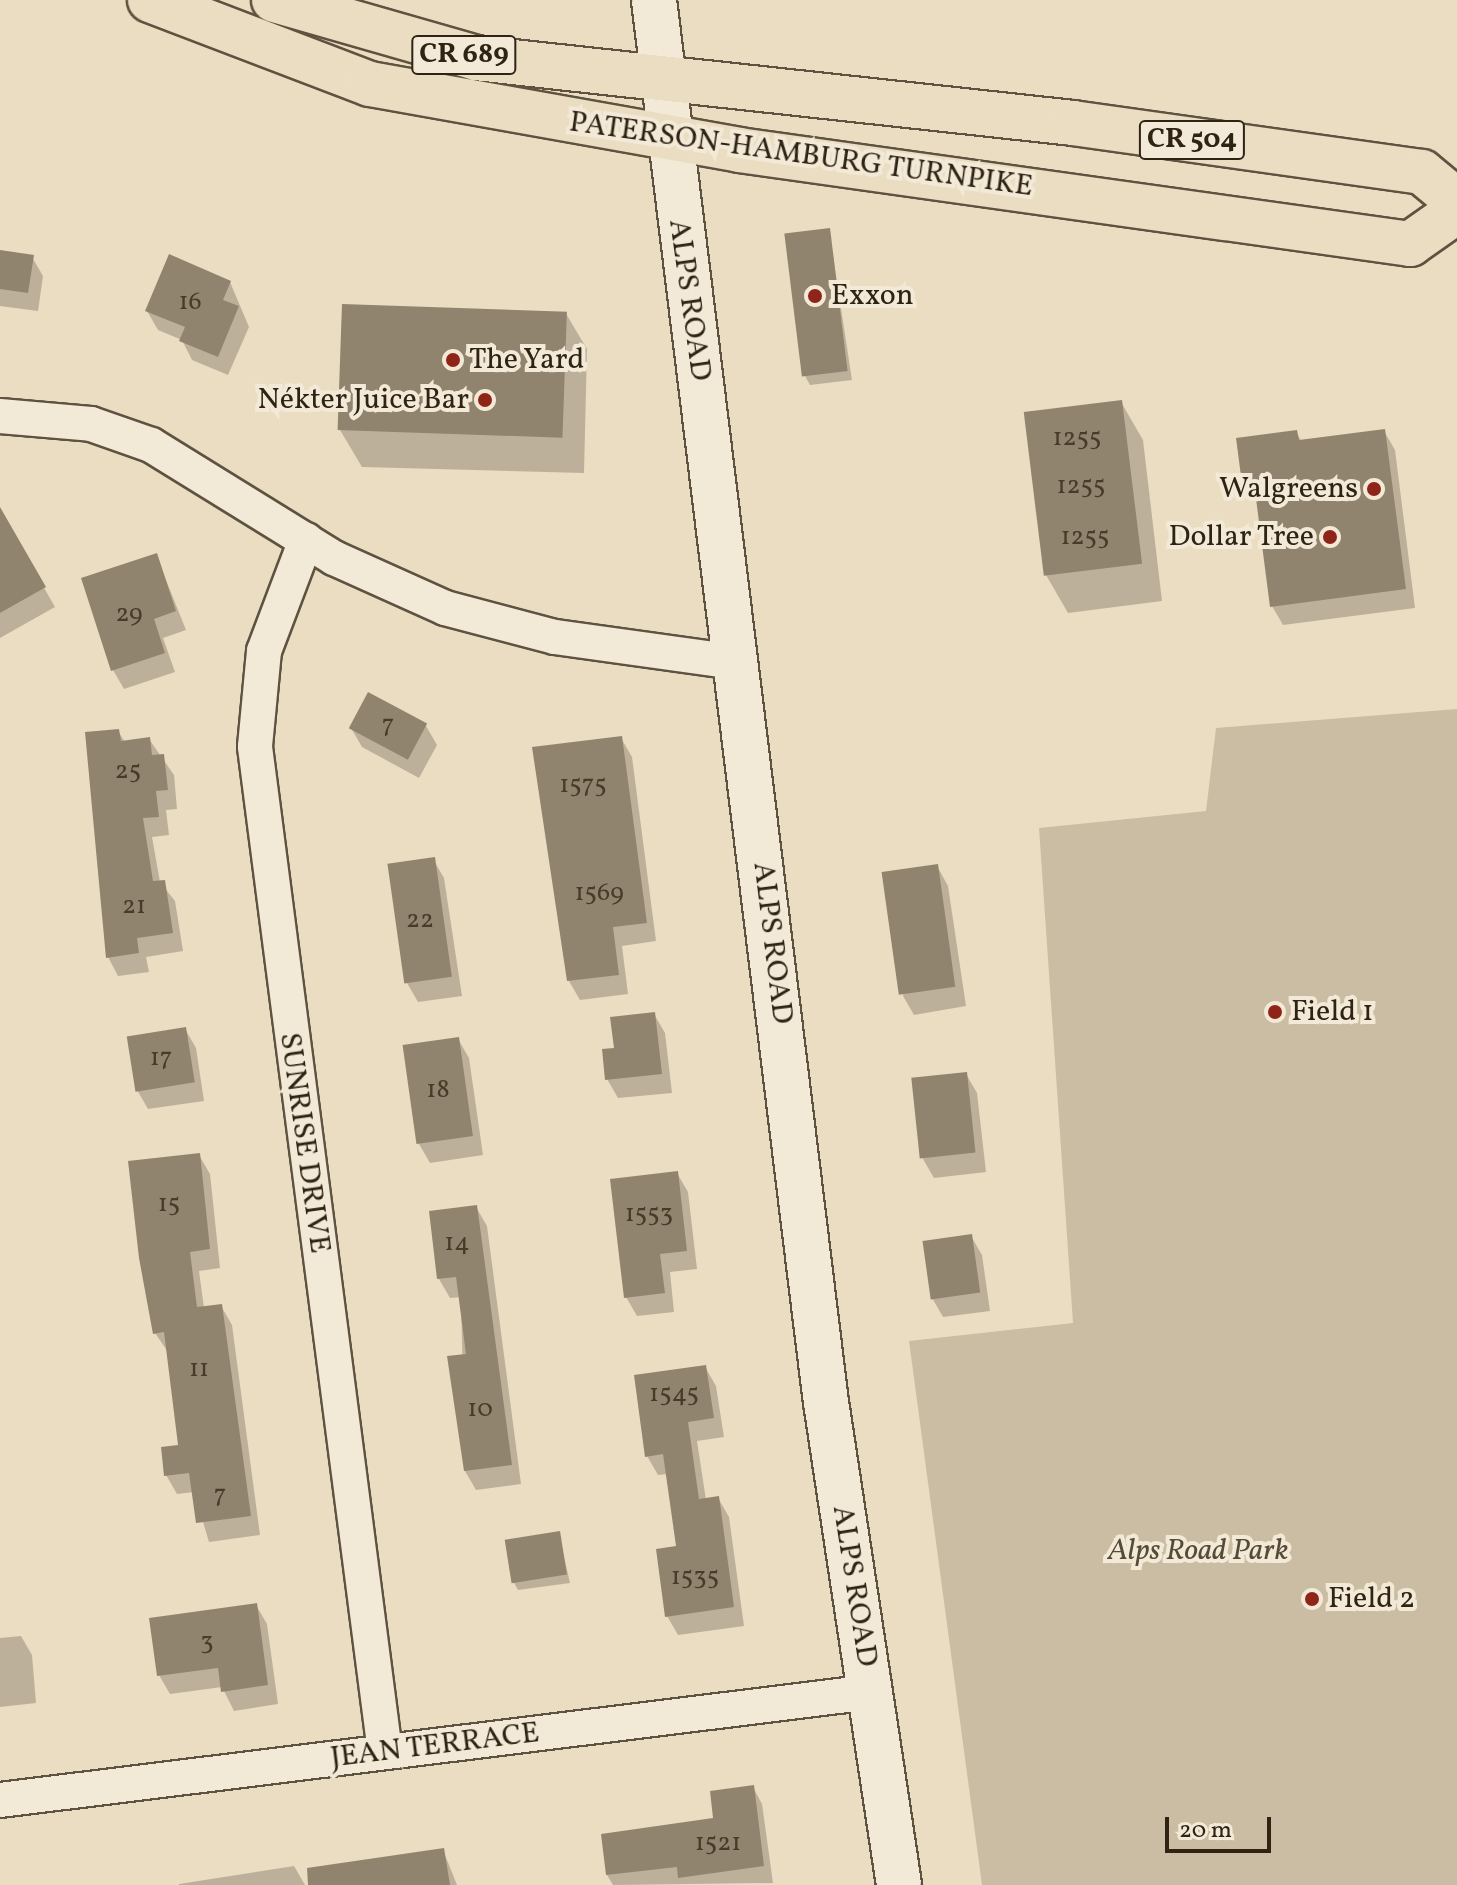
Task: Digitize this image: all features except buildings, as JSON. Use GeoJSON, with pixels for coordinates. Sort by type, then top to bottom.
{"type":"FeatureCollection","features":[{"type":"Feature","properties":{"kind":"main road","name":"PATERSON-HAMBURG TURNPIKE"},"geometry":{"type":"LineString","coordinates":[[150,0],[370,84],[666,136],[1410,244],[1457,211]]}},
{"type":"Feature","properties":{"kind":"main road","name":"PATERSON-HAMBURG TURNPIKE"},"geometry":{"type":"LineString","coordinates":[[274,0],[476,58],[660,83],[1073,123],[1422,172],[1457,201]]}},
{"type":"Feature","properties":{"kind":"main road","name":"ALPS ROAD"},"geometry":{"type":"LineString","coordinates":[[654,0],[666,136],[735,662],[826,1402],[899,1885]]}},
{"type":"Feature","properties":{"kind":"street"},"geometry":{"type":"LineString","coordinates":[[0,416],[91,424],[151,445],[360,572],[498,624],[735,662]]}},
{"type":"Feature","properties":{"kind":"street","name":"SUNRISE DRIVE"},"geometry":{"type":"LineString","coordinates":[[306,540],[264,651],[255,747],[385,1752]]}},
{"type":"Feature","properties":{"kind":"street","name":"JEAN TERRACE"},"geometry":{"type":"LineString","coordinates":[[0,1800],[871,1692]]}},
{"type":"Feature","properties":{"kind":"green space","name":"Alps Road Park"},"geometry":{"type":"Polygon","coordinates":[[[1457,709],[1457,1885],[982,1885],[909,1341],[1073,1323],[1039,828],[1206,811],[1216,728],[1457,709]]]}},
{"type":"Feature","properties":{"kind":"place","name":"Exxon"},"geometry":{"type":"Point","coordinates":[815,296]}},
{"type":"Feature","properties":{"kind":"place","name":"The Yard"},"geometry":{"type":"Point","coordinates":[453,360]}},
{"type":"Feature","properties":{"kind":"place","name":"Nékter Juice Bar"},"geometry":{"type":"Point","coordinates":[485,400]}},
{"type":"Feature","properties":{"kind":"place","name":"Walgreens"},"geometry":{"type":"Point","coordinates":[1374,489]}},
{"type":"Feature","properties":{"kind":"place","name":"Dollar Tree"},"geometry":{"type":"Point","coordinates":[1330,537]}},
{"type":"Feature","properties":{"kind":"place","name":"Field 1"},"geometry":{"type":"Point","coordinates":[1275,1012]}},
{"type":"Feature","properties":{"kind":"place","name":"Field 2"},"geometry":{"type":"Point","coordinates":[1312,1599]}}]}
